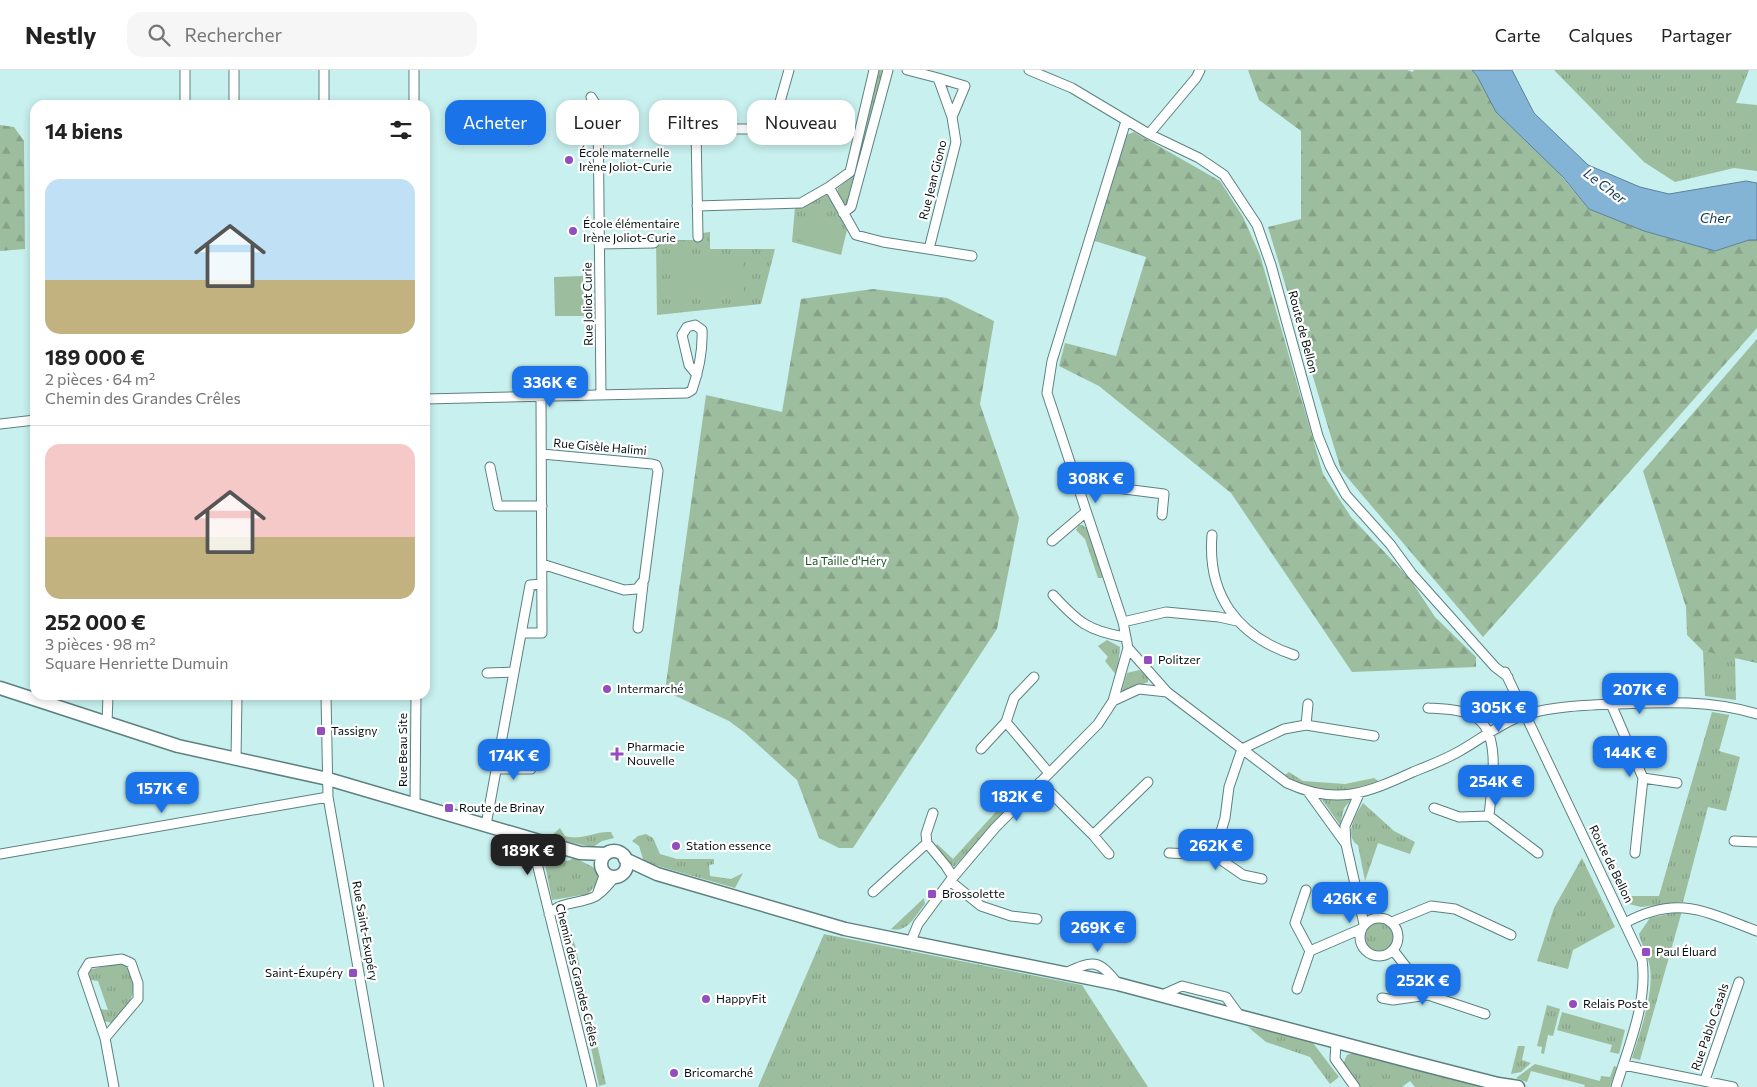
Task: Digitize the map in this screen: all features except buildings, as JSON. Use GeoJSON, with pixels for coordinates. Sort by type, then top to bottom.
{"type":"FeatureCollection","features":[{"type":"Feature","properties":{"kind":"main road"},"geometry":{"type":"LineString","coordinates":[[0,688],[30,698]]}},
{"type":"Feature","properties":{"kind":"main road"},"geometry":{"type":"LineString","coordinates":[[37,700],[178,746],[328,779],[580,852],[606,854],[618,852],[625,859],[657,874],[845,929],[1118,984],[1501,1086],[1518,1087]]}},
{"type":"Feature","properties":{"kind":"main road"},"geometry":{"type":"LineString","coordinates":[[580,852],[611,872],[657,874]]}},
{"type":"Feature","properties":{"kind":"main road"},"geometry":{"type":"LineString","coordinates":[[606,854],[602,860],[611,872]]}},
{"type":"Feature","properties":{"kind":"main road"},"geometry":{"type":"LineString","coordinates":[[611,872],[626,866],[625,859]]}},
{"type":"Feature","properties":{"kind":"street"},"geometry":{"type":"LineString","coordinates":[[185,70],[185,100]]}},
{"type":"Feature","properties":{"kind":"street"},"geometry":{"type":"LineString","coordinates":[[234,70],[234,100]]}},
{"type":"Feature","properties":{"kind":"street"},"geometry":{"type":"LineString","coordinates":[[324,70],[324,100]]}},
{"type":"Feature","properties":{"kind":"street"},"geometry":{"type":"LineString","coordinates":[[414,70],[414,100]]}},
{"type":"Feature","properties":{"kind":"street"},"geometry":{"type":"LineString","coordinates":[[698,237],[696,129],[750,129],[774,122],[789,70]]}},
{"type":"Feature","properties":{"kind":"street"},"geometry":{"type":"LineString","coordinates":[[697,206],[801,203],[850,172],[874,70]]}},
{"type":"Feature","properties":{"kind":"street"},"geometry":{"type":"LineString","coordinates":[[844,212],[851,207],[888,70]]}},
{"type":"Feature","properties":{"kind":"street"},"geometry":{"type":"LineString","coordinates":[[907,70],[965,86],[952,117]]}},
{"type":"Feature","properties":{"kind":"street","name":"Route de Bellon"},"geometry":{"type":"LineString","coordinates":[[1029,70],[1072,88],[1149,134],[1199,158],[1224,175],[1257,225],[1271,265],[1318,436],[1330,466],[1346,494],[1412,574],[1495,667],[1508,677],[1524,716],[1642,960],[1644,974],[1640,1005],[1624,1068],[1622,1087]]}},
{"type":"Feature","properties":{"kind":"street"},"geometry":{"type":"LineString","coordinates":[[1149,134],[1196,78],[1200,70]]}},
{"type":"Feature","properties":{"kind":"street","name":"Rue Jean Giono"},"geometry":{"type":"LineString","coordinates":[[929,249],[956,142],[952,117],[938,78]]}},
{"type":"Feature","properties":{"kind":"street","name":"Rue Joliot Curie"},"geometry":{"type":"LineString","coordinates":[[591,97],[598,108],[601,395]]}},
{"type":"Feature","properties":{"kind":"street"},"geometry":{"type":"LineString","coordinates":[[1126,121],[1052,361],[1047,393],[1123,622],[1128,648],[1166,692],[1288,784],[1309,793],[1359,794],[1458,753],[1487,733],[1524,716],[1558,708],[1611,704],[1689,702],[1757,714]]}},
{"type":"Feature","properties":{"kind":"street"},"geometry":{"type":"LineString","coordinates":[[829,187],[856,235],[972,256]]}},
{"type":"Feature","properties":{"kind":"street"},"geometry":{"type":"LineString","coordinates":[[600,244],[654,243]]}},
{"type":"Feature","properties":{"kind":"street"},"geometry":{"type":"LineString","coordinates":[[430,399],[686,393],[692,390],[697,375],[703,341],[702,330],[695,326],[687,327],[682,335],[689,365],[697,375]]}},
{"type":"Feature","properties":{"kind":"street"},"geometry":{"type":"LineString","coordinates":[[522,633],[542,633],[541,396]]}},
{"type":"Feature","properties":{"kind":"street"},"geometry":{"type":"LineString","coordinates":[[0,424],[30,421]]}},
{"type":"Feature","properties":{"kind":"street","name":"Rue Gisèle Halimi"},"geometry":{"type":"LineString","coordinates":[[542,454],[656,465],[658,471],[638,628]]}},
{"type":"Feature","properties":{"kind":"street"},"geometry":{"type":"LineString","coordinates":[[490,467],[498,506],[542,506]]}},
{"type":"Feature","properties":{"kind":"street"},"geometry":{"type":"LineString","coordinates":[[1077,483],[1164,494],[1162,515]]}},
{"type":"Feature","properties":{"kind":"street"},"geometry":{"type":"LineString","coordinates":[[1052,541],[1086,512]]}},
{"type":"Feature","properties":{"kind":"street"},"geometry":{"type":"LineString","coordinates":[[1212,535],[1210,558],[1223,603],[1237,621],[1276,649],[1294,655]]}},
{"type":"Feature","properties":{"kind":"street"},"geometry":{"type":"LineString","coordinates":[[542,564],[624,590],[637,589],[643,584]]}},
{"type":"Feature","properties":{"kind":"street"},"geometry":{"type":"LineString","coordinates":[[486,825],[530,585],[542,584]]}},
{"type":"Feature","properties":{"kind":"street"},"geometry":{"type":"LineString","coordinates":[[1053,595],[1076,620],[1101,633],[1125,637]]}},
{"type":"Feature","properties":{"kind":"street"},"geometry":{"type":"LineString","coordinates":[[1219,617],[1223,603]]}},
{"type":"Feature","properties":{"kind":"street"},"geometry":{"type":"LineString","coordinates":[[1123,622],[1166,612],[1219,617],[1237,621]]}},
{"type":"Feature","properties":{"kind":"street"},"geometry":{"type":"LineString","coordinates":[[910,942],[918,924],[951,879],[995,828],[1098,724],[1113,701],[1128,648]]}},
{"type":"Feature","properties":{"kind":"street"},"geometry":{"type":"LineString","coordinates":[[487,673],[514,672]]}},
{"type":"Feature","properties":{"kind":"street"},"geometry":{"type":"LineString","coordinates":[[981,749],[1006,722],[1014,698],[1034,677]]}},
{"type":"Feature","properties":{"kind":"street"},"geometry":{"type":"LineString","coordinates":[[1113,701],[1138,689],[1166,692]]}},
{"type":"Feature","properties":{"kind":"street"},"geometry":{"type":"LineString","coordinates":[[107,723],[108,700]]}},
{"type":"Feature","properties":{"kind":"street"},"geometry":{"type":"LineString","coordinates":[[236,700],[236,759]]}},
{"type":"Feature","properties":{"kind":"street","name":"Rue Saint-Exupéry"},"geometry":{"type":"LineString","coordinates":[[326,700],[328,797],[379,1087]]}},
{"type":"Feature","properties":{"kind":"street","name":"Rue Beau Site"},"geometry":{"type":"LineString","coordinates":[[415,804],[416,700]]}},
{"type":"Feature","properties":{"kind":"street"},"geometry":{"type":"LineString","coordinates":[[1306,725],[1308,704]]}},
{"type":"Feature","properties":{"kind":"street"},"geometry":{"type":"LineString","coordinates":[[1611,704],[1643,778],[1635,853]]}},
{"type":"Feature","properties":{"kind":"street"},"geometry":{"type":"LineString","coordinates":[[1428,708],[1454,710],[1478,719],[1487,733],[1495,759],[1488,816]]}},
{"type":"Feature","properties":{"kind":"street"},"geometry":{"type":"LineString","coordinates":[[1006,722],[1049,773]]}},
{"type":"Feature","properties":{"kind":"street"},"geometry":{"type":"LineString","coordinates":[[1214,856],[1225,818],[1229,787],[1242,749],[1284,729],[1306,725],[1374,736]]}},
{"type":"Feature","properties":{"kind":"street"},"geometry":{"type":"LineString","coordinates":[[497,769],[531,769]]}},
{"type":"Feature","properties":{"kind":"street"},"geometry":{"type":"LineString","coordinates":[[1643,778],[1677,784]]}},
{"type":"Feature","properties":{"kind":"street"},"geometry":{"type":"LineString","coordinates":[[1040,782],[1094,835],[1109,854]]}},
{"type":"Feature","properties":{"kind":"street"},"geometry":{"type":"LineString","coordinates":[[1094,835],[1148,782]]}},
{"type":"Feature","properties":{"kind":"street"},"geometry":{"type":"LineString","coordinates":[[1309,793],[1346,844]]}},
{"type":"Feature","properties":{"kind":"street"},"geometry":{"type":"LineString","coordinates":[[1359,794],[1345,826],[1346,844],[1363,927],[1360,943],[1368,954],[1381,956],[1393,950],[1398,939],[1398,933],[1392,922]]}},
{"type":"Feature","properties":{"kind":"street"},"geometry":{"type":"LineString","coordinates":[[0,854],[328,797]]}},
{"type":"Feature","properties":{"kind":"street"},"geometry":{"type":"LineString","coordinates":[[1434,808],[1459,817],[1488,816],[1538,853]]}},
{"type":"Feature","properties":{"kind":"street"},"geometry":{"type":"LineString","coordinates":[[933,813],[926,834],[927,843],[946,866],[951,879],[981,906],[1011,916],[1037,919]]}},
{"type":"Feature","properties":{"kind":"street","name":"Chemin des Grandes Crêles"},"geometry":{"type":"LineString","coordinates":[[533,839],[532,843],[592,1087]]}},
{"type":"Feature","properties":{"kind":"street"},"geometry":{"type":"LineString","coordinates":[[1734,841],[1757,842]]}},
{"type":"Feature","properties":{"kind":"street"},"geometry":{"type":"LineString","coordinates":[[873,892],[927,843]]}},
{"type":"Feature","properties":{"kind":"street"},"geometry":{"type":"LineString","coordinates":[[1169,854],[1214,856],[1243,876],[1262,879]]}},
{"type":"Feature","properties":{"kind":"street"},"geometry":{"type":"LineString","coordinates":[[549,914],[564,904],[577,903],[596,896],[611,872]]}},
{"type":"Feature","properties":{"kind":"street"},"geometry":{"type":"LineString","coordinates":[[1297,989],[1310,951],[1296,923],[1306,890]]}},
{"type":"Feature","properties":{"kind":"street"},"geometry":{"type":"LineString","coordinates":[[1310,951],[1363,927],[1377,918],[1392,922],[1431,906],[1455,908],[1511,935]]}},
{"type":"Feature","properties":{"kind":"street"},"geometry":{"type":"LineString","coordinates":[[1625,923],[1644,914],[1668,907],[1692,907],[1757,930]]}},
{"type":"Feature","properties":{"kind":"street"},"geometry":{"type":"LineString","coordinates":[[1393,950],[1428,995]]}},
{"type":"Feature","properties":{"kind":"street"},"geometry":{"type":"LineString","coordinates":[[105,1038],[138,999],[138,983],[131,964],[122,958],[89,963],[83,973],[105,1038],[114,1087]]}},
{"type":"Feature","properties":{"kind":"street","name":"Rue Pablo Casals"},"geometry":{"type":"LineString","coordinates":[[1705,1080],[1739,982]]}},
{"type":"Feature","properties":{"kind":"street"},"geometry":{"type":"LineString","coordinates":[[1382,998],[1393,1000],[1428,995],[1486,1014]]}},
{"type":"Feature","properties":{"kind":"street"},"geometry":{"type":"LineString","coordinates":[[1336,1042],[1334,1059],[1355,1087]]}},
{"type":"Feature","properties":{"kind":"street","name":"Route de Bellon"},"geometry":{"type":"LineString","coordinates":[[1616,1087],[1624,1068]]}},
{"type":"Feature","properties":{"kind":"street","name":"Rue Pablo Casals"},"geometry":{"type":"LineString","coordinates":[[1624,1068],[1705,1080],[1733,1087]]}},
{"type":"Feature","properties":{"kind":"green space"},"geometry":{"type":"Polygon","coordinates":[[[879,70],[884,70],[847,204],[843,204],[837,193],[838,188],[851,177],[879,70]]]}},
{"type":"Feature","properties":{"kind":"green space"},"geometry":{"type":"Polygon","coordinates":[[[1248,70],[1407,70],[1413,72],[1414,70],[1472,70],[1589,209],[1644,231],[1715,251],[1749,240],[1757,240],[1757,328],[1483,637],[1341,470],[1268,227],[1301,219],[1301,131],[1259,100],[1248,70]]]}},
{"type":"Feature","properties":{"kind":"green space"},"geometry":{"type":"Polygon","coordinates":[[[1554,70],[1749,70],[1736,103],[1757,105],[1757,171],[1734,168],[1675,182],[1644,162],[1554,70]]]}},
{"type":"Feature","properties":{"kind":"green space"},"geometry":{"type":"Polygon","coordinates":[[[0,125],[14,127],[24,141],[25,249],[0,251],[0,125]]]}},
{"type":"Feature","properties":{"kind":"green space"},"geometry":{"type":"Polygon","coordinates":[[[1134,132],[1220,181],[1243,217],[1260,255],[1323,474],[1351,517],[1410,579],[1435,617],[1476,657],[1476,667],[1352,672],[1231,493],[1099,386],[1059,366],[1065,343],[1116,356],[1146,257],[1095,241],[1126,135],[1134,132]]]}},
{"type":"Feature","properties":{"kind":"green space"},"geometry":{"type":"Polygon","coordinates":[[[828,194],[847,230],[841,255],[792,242],[795,207],[802,207],[828,194]]]}},
{"type":"Feature","properties":{"kind":"green space"},"geometry":{"type":"Polygon","coordinates":[[[800,220],[841,230],[836,249],[796,239],[800,220]]]}},
{"type":"Feature","properties":{"kind":"green space"},"geometry":{"type":"Polygon","coordinates":[[[710,232],[710,249],[775,249],[761,304],[657,315],[656,240],[701,240],[702,233],[710,232]]]}},
{"type":"Feature","properties":{"kind":"green space"},"geometry":{"type":"Polygon","coordinates":[[[743,257],[744,292],[675,294],[673,259],[743,257]]]}},
{"type":"Feature","properties":{"kind":"green space"},"geometry":{"type":"Polygon","coordinates":[[[583,276],[584,316],[555,316],[554,277],[583,276]]]}},
{"type":"Feature","properties":{"kind":"green space","name":"La Taille d'Héry"},"geometry":{"type":"Polygon","coordinates":[[[873,289],[947,298],[994,321],[980,404],[1019,518],[997,629],[853,848],[839,848],[819,838],[797,780],[744,732],[729,721],[665,691],[706,395],[782,412],[801,299],[873,289]]]}},
{"type":"Feature","properties":{"kind":"green space"},"geometry":{"type":"Polygon","coordinates":[[[1757,339],[1757,663],[1703,651],[1687,635],[1686,607],[1643,471],[1757,339]]]}},
{"type":"Feature","properties":{"kind":"green space"},"geometry":{"type":"Polygon","coordinates":[[[1079,525],[1088,529],[1103,578],[1098,578],[1085,539],[1076,530],[1079,525]]]}},
{"type":"Feature","properties":{"kind":"green space"},"geometry":{"type":"Polygon","coordinates":[[[1107,640],[1120,647],[1117,676],[1105,661],[1108,657],[1098,646],[1107,640]]]}},
{"type":"Feature","properties":{"kind":"green space"},"geometry":{"type":"Polygon","coordinates":[[[1703,651],[1735,657],[1736,700],[1705,696],[1703,651]]]}},
{"type":"Feature","properties":{"kind":"green space"},"geometry":{"type":"Polygon","coordinates":[[[1139,670],[1148,676],[1148,682],[1121,693],[1127,673],[1139,670]]]}},
{"type":"Feature","properties":{"kind":"green space"},"geometry":{"type":"Polygon","coordinates":[[[1712,712],[1729,715],[1719,751],[1740,757],[1726,811],[1708,807],[1683,902],[1641,907],[1625,903],[1621,896],[1659,896],[1712,712]]]}},
{"type":"Feature","properties":{"kind":"green space"},"geometry":{"type":"Polygon","coordinates":[[[1289,772],[1303,781],[1345,784],[1374,778],[1380,782],[1344,791],[1319,790],[1307,787],[1285,775],[1289,772]]]}},
{"type":"Feature","properties":{"kind":"green space"},"geometry":{"type":"Polygon","coordinates":[[[1013,793],[1015,801],[954,867],[935,848],[937,844],[953,859],[1013,793]]]}},
{"type":"Feature","properties":{"kind":"green space"},"geometry":{"type":"Polygon","coordinates":[[[1321,798],[1352,799],[1344,808],[1340,825],[1321,798]]]}},
{"type":"Feature","properties":{"kind":"green space"},"geometry":{"type":"Polygon","coordinates":[[[1363,803],[1394,831],[1415,842],[1410,854],[1378,843],[1365,881],[1358,845],[1351,836],[1354,819],[1363,803]]]}},
{"type":"Feature","properties":{"kind":"green space"},"geometry":{"type":"Polygon","coordinates":[[[560,828],[565,836],[582,837],[611,832],[614,838],[602,841],[593,847],[549,838],[560,828]]]}},
{"type":"Feature","properties":{"kind":"green space"},"geometry":{"type":"Polygon","coordinates":[[[646,834],[653,838],[660,854],[677,859],[714,859],[714,864],[709,865],[710,876],[731,879],[743,873],[735,888],[644,862],[639,846],[632,841],[638,836],[646,834]]]}},
{"type":"Feature","properties":{"kind":"green space"},"geometry":{"type":"Polygon","coordinates":[[[543,854],[567,861],[575,858],[595,868],[599,881],[588,894],[552,900],[543,854]]]}},
{"type":"Feature","properties":{"kind":"green space"},"geometry":{"type":"Polygon","coordinates":[[[1582,858],[1615,927],[1573,950],[1568,969],[1537,961],[1554,908],[1582,858]]]}},
{"type":"Feature","properties":{"kind":"green space"},"geometry":{"type":"Polygon","coordinates":[[[924,898],[925,904],[907,926],[897,930],[891,929],[924,898]]]}},
{"type":"Feature","properties":{"kind":"green space"},"geometry":{"type":"Polygon","coordinates":[[[1682,911],[1640,1060],[1632,1058],[1649,997],[1651,973],[1639,934],[1650,918],[1682,911]]]}},
{"type":"Feature","properties":{"kind":"green space"},"geometry":{"type":"Polygon","coordinates":[[[1379,921],[1385,922],[1393,930],[1393,942],[1385,950],[1379,951],[1373,950],[1365,942],[1364,936],[1365,930],[1373,922],[1379,921]]]}},
{"type":"Feature","properties":{"kind":"green space"},"geometry":{"type":"Polygon","coordinates":[[[565,923],[575,945],[606,1084],[599,1086],[565,923]]]}},
{"type":"Feature","properties":{"kind":"green space"},"geometry":{"type":"Polygon","coordinates":[[[824,934],[1082,985],[1148,1087],[758,1087],[824,934]]]}},
{"type":"Feature","properties":{"kind":"green space"},"geometry":{"type":"Polygon","coordinates":[[[121,962],[126,963],[131,973],[133,982],[132,996],[125,1008],[112,1023],[104,1021],[100,1009],[108,1010],[98,981],[90,980],[89,970],[121,962]]]}},
{"type":"Feature","properties":{"kind":"green space"},"geometry":{"type":"Polygon","coordinates":[[[1547,1005],[1560,1009],[1553,1036],[1548,1035],[1544,1054],[1541,1053],[1542,1047],[1537,1046],[1547,1005]]]}},
{"type":"Feature","properties":{"kind":"green space"},"geometry":{"type":"Polygon","coordinates":[[[1562,1012],[1625,1030],[1619,1054],[1610,1052],[1612,1045],[1557,1030],[1562,1012]]]}},
{"type":"Feature","properties":{"kind":"green space"},"geometry":{"type":"Polygon","coordinates":[[[1248,1027],[1296,1037],[1313,1043],[1339,1077],[1330,1084],[1310,1057],[1266,1042],[1248,1027]]]}},
{"type":"Feature","properties":{"kind":"green space"},"geometry":{"type":"Polygon","coordinates":[[[1518,1046],[1525,1046],[1522,1060],[1531,1063],[1521,1072],[1511,1074],[1518,1046]]]}},
{"type":"Feature","properties":{"kind":"green space"},"geometry":{"type":"Polygon","coordinates":[[[1355,1052],[1484,1087],[1415,1087],[1410,1081],[1402,1087],[1360,1087],[1343,1064],[1347,1055],[1355,1052]]]}},
{"type":"Feature","properties":{"kind":"green space"},"geometry":{"type":"Polygon","coordinates":[[[1535,1064],[1600,1081],[1601,1076],[1610,1077],[1614,1066],[1617,1067],[1610,1087],[1584,1087],[1585,1085],[1531,1071],[1527,1082],[1516,1078],[1535,1064]]]}},
{"type":"Feature","properties":{"kind":"water","name":"Cher"},"geometry":{"type":"Polygon","coordinates":[[[1472,70],[1512,70],[1534,113],[1588,165],[1640,187],[1669,194],[1746,181],[1757,183],[1757,240],[1749,240],[1715,251],[1644,231],[1589,209],[1563,177],[1496,112],[1472,70]]]}},
{"type":"Feature","properties":{"kind":"place","name":"École maternelle Irène Joliot-Curie"},"geometry":{"type":"Point","coordinates":[569,160]}},
{"type":"Feature","properties":{"kind":"place","name":"École élémentaire Irène Joliot-Curie"},"geometry":{"type":"Point","coordinates":[573,231]}},
{"type":"Feature","properties":{"kind":"place","name":"Politzer"},"geometry":{"type":"Point","coordinates":[1148,660]}},
{"type":"Feature","properties":{"kind":"place","name":"Intermarché"},"geometry":{"type":"Point","coordinates":[607,689]}},
{"type":"Feature","properties":{"kind":"place","name":"Tassigny"},"geometry":{"type":"Point","coordinates":[321,731]}},
{"type":"Feature","properties":{"kind":"place","name":"Pharmacie Nouvelle"},"geometry":{"type":"Point","coordinates":[617,754]}},
{"type":"Feature","properties":{"kind":"place","name":"Route de Brinay"},"geometry":{"type":"Point","coordinates":[449,808]}},
{"type":"Feature","properties":{"kind":"place","name":"Station essence"},"geometry":{"type":"Point","coordinates":[676,846]}},
{"type":"Feature","properties":{"kind":"place","name":"Brossolette"},"geometry":{"type":"Point","coordinates":[932,894]}},
{"type":"Feature","properties":{"kind":"place","name":"Paul Éluard"},"geometry":{"type":"Point","coordinates":[1646,952]}},
{"type":"Feature","properties":{"kind":"place","name":"Saint-Éxupéry"},"geometry":{"type":"Point","coordinates":[353,973]}},
{"type":"Feature","properties":{"kind":"place","name":"HappyFit"},"geometry":{"type":"Point","coordinates":[706,999]}},
{"type":"Feature","properties":{"kind":"place","name":"Relais Poste"},"geometry":{"type":"Point","coordinates":[1573,1004]}},
{"type":"Feature","properties":{"kind":"place","name":"Bricomarché"},"geometry":{"type":"Point","coordinates":[674,1073]}},
{"type":"Feature","properties":{"kind":"water label","name":"Le Cher"},"geometry":{"type":"Point","coordinates":[1605,186]}}]}
